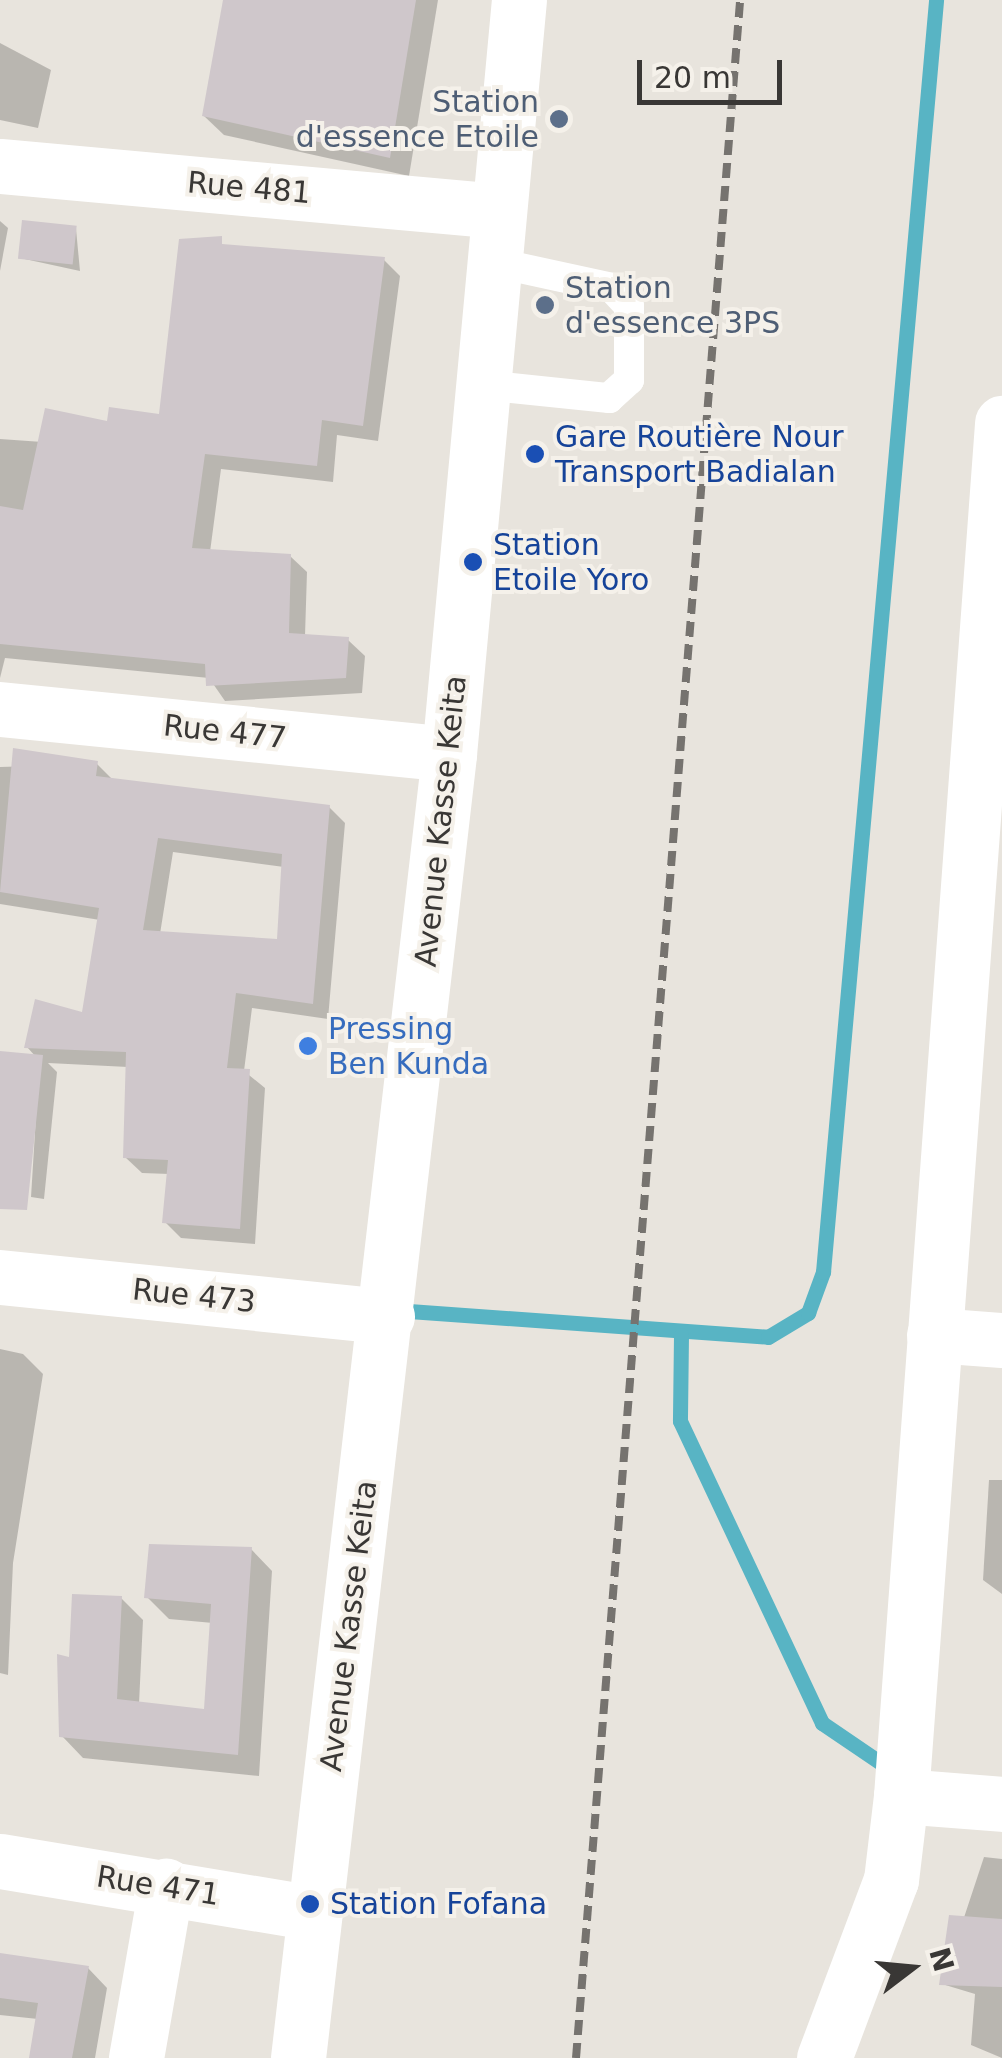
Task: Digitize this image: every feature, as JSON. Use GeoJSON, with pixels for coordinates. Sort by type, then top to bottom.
{"type":"FeatureCollection","features":[{"type":"Feature","properties":{"kind":"street","name":"Avenue Kasse Keita"},"geometry":{"type":"LineString","coordinates":[[298,2058],[387,1316],[449,754],[519,0]]}},
{"type":"Feature","properties":{"kind":"street","name":"Rue 481"},"geometry":{"type":"LineString","coordinates":[[0,166],[496,236]]}},
{"type":"Feature","properties":{"kind":"street"},"geometry":{"type":"LineString","coordinates":[[824,2058],[891,1880],[901,1796],[934,1335],[988,798],[1002,424]]}},
{"type":"Feature","properties":{"kind":"street","name":"Rue 477"},"geometry":{"type":"LineString","coordinates":[[0,709],[449,754]]}},
{"type":"Feature","properties":{"kind":"street","name":"Rue 473"},"geometry":{"type":"LineString","coordinates":[[0,1277],[387,1316]]}},
{"type":"Feature","properties":{"kind":"street"},"geometry":{"type":"LineString","coordinates":[[934,1335],[1002,1340]]}},
{"type":"Feature","properties":{"kind":"street"},"geometry":{"type":"LineString","coordinates":[[901,1796],[1002,1804]]}},
{"type":"Feature","properties":{"kind":"street","name":"Rue 471"},"geometry":{"type":"LineString","coordinates":[[0,1861],[314,1913]]}},
{"type":"Feature","properties":{"kind":"street"},"geometry":{"type":"LineString","coordinates":[[136,2058],[166,1886]]}},
{"type":"Feature","properties":{"kind":"lane"},"geometry":{"type":"LineString","coordinates":[[483,385],[609,398],[629,380],[629,306],[612,288],[496,236]]}},
{"type":"Feature","properties":{"kind":"building"},"geometry":{"type":"Polygon","coordinates":[[[223,0],[416,0],[390,158],[202,116],[223,0]]]}},
{"type":"Feature","properties":{"kind":"building"},"geometry":{"type":"Polygon","coordinates":[[[22,220],[77,226],[73,265],[18,259],[22,220]]]}},
{"type":"Feature","properties":{"kind":"building"},"geometry":{"type":"Polygon","coordinates":[[[222,236],[222,244],[385,257],[363,426],[322,420],[317,466],[205,454],[192,548],[291,554],[289,633],[349,637],[346,678],[206,686],[205,664],[0,644],[0,506],[23,510],[45,408],[107,421],[109,407],[159,414],[179,239],[222,236]]]}},
{"type":"Feature","properties":{"kind":"building"},"geometry":{"type":"Polygon","coordinates":[[[13,748],[98,761],[96,776],[330,805],[313,1004],[236,993],[227,1068],[250,1069],[240,1229],[162,1223],[168,1160],[123,1158],[126,1052],[24,1048],[35,999],[82,1012],[99,908],[0,892],[13,748]],[[158,838],[143,930],[277,939],[282,854],[158,838]]]}},
{"type":"Feature","properties":{"kind":"building"},"geometry":{"type":"Polygon","coordinates":[[[0,1051],[43,1055],[27,1210],[0,1209],[0,1051]]]}},
{"type":"Feature","properties":{"kind":"building"},"geometry":{"type":"Polygon","coordinates":[[[149,1544],[252,1547],[238,1755],[59,1737],[57,1654],[69,1657],[72,1594],[122,1596],[117,1699],[204,1709],[211,1604],[144,1598],[149,1544]]]}},
{"type":"Feature","properties":{"kind":"building"},"geometry":{"type":"Polygon","coordinates":[[[949,1915],[1002,1919],[1002,1987],[939,1985],[949,1915]]]}},
{"type":"Feature","properties":{"kind":"building"},"geometry":{"type":"Polygon","coordinates":[[[0,1953],[89,1966],[72,2058],[29,2058],[38,2003],[0,1998],[0,1953]]]}},
{"type":"Feature","properties":{"kind":"waterway"},"geometry":{"type":"LineString","coordinates":[[395,1310],[768,1337],[808,1313],[823,1272],[936,0]]}},
{"type":"Feature","properties":{"kind":"waterway"},"geometry":{"type":"LineString","coordinates":[[681,1335],[680,1421],[822,1723],[894,1772]]}},
{"type":"Feature","properties":{"kind":"railway"},"geometry":{"type":"LineString","coordinates":[[576,2058],[740,0]]}},
{"type":"Feature","properties":{"kind":"place","name":"Station d'essence Etoile"},"geometry":{"type":"Point","coordinates":[559,119]}},
{"type":"Feature","properties":{"kind":"place","name":"Station d'essence 3PS"},"geometry":{"type":"Point","coordinates":[545,305]}},
{"type":"Feature","properties":{"kind":"place","name":"Gare Routière Nour Transport Badialan"},"geometry":{"type":"Point","coordinates":[535,454]}},
{"type":"Feature","properties":{"kind":"place","name":"Station Etoile Yoro"},"geometry":{"type":"Point","coordinates":[473,562]}},
{"type":"Feature","properties":{"kind":"place","name":"Pressing Ben Kunda"},"geometry":{"type":"Point","coordinates":[308,1046]}},
{"type":"Feature","properties":{"kind":"place","name":"Station Fofana"},"geometry":{"type":"Point","coordinates":[310,1904]}}]}
